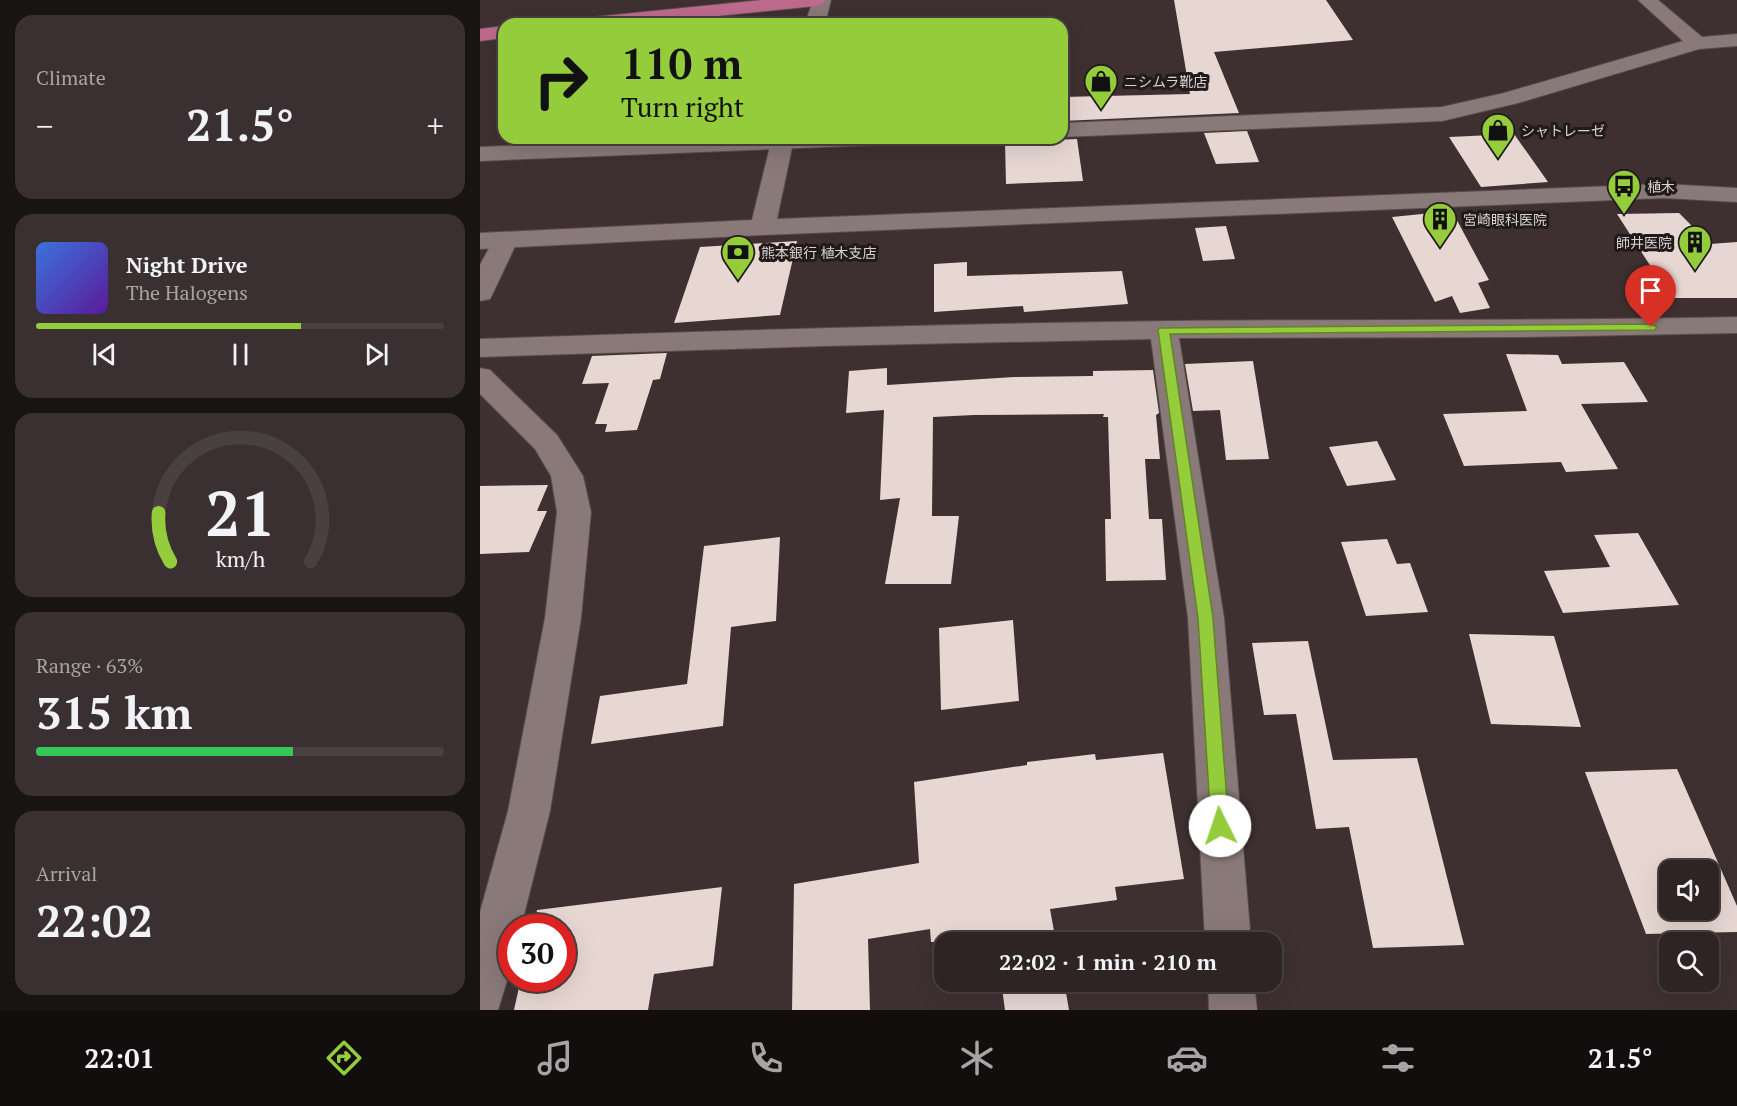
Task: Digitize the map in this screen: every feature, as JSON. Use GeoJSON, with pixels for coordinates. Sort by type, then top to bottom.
{"type":"FeatureCollection","features":[{"type":"Feature","properties":{"kind":"highway"},"geometry":{"type":"LineString","coordinates":[[642,18],[816,0]]}},
{"type":"Feature","properties":{"kind":"highway"},"geometry":{"type":"LineString","coordinates":[[480,35],[498,33]]}},
{"type":"Feature","properties":{"kind":"street"},"geometry":{"type":"LineString","coordinates":[[817,18],[822,0]]}},
{"type":"Feature","properties":{"kind":"street"},"geometry":{"type":"LineString","coordinates":[[1647,0],[1697,43]]}},
{"type":"Feature","properties":{"kind":"street"},"geometry":{"type":"LineString","coordinates":[[1068,130],[1442,114],[1510,98],[1697,43],[1737,40]]}},
{"type":"Feature","properties":{"kind":"street"},"geometry":{"type":"LineString","coordinates":[[480,154],[696,144]]}},
{"type":"Feature","properties":{"kind":"street"},"geometry":{"type":"LineString","coordinates":[[763,227],[782,144]]}},
{"type":"Feature","properties":{"kind":"street"},"geometry":{"type":"LineString","coordinates":[[480,294],[492,241],[763,227],[1664,191],[1737,195]]}},
{"type":"Feature","properties":{"kind":"street"},"geometry":{"type":"LineString","coordinates":[[480,348],[706,340],[1164,330],[1608,329],[1737,325]]}},
{"type":"Feature","properties":{"kind":"street"},"geometry":{"type":"LineString","coordinates":[[1164,330],[1206,618],[1227,932]]}},
{"type":"Feature","properties":{"kind":"street"},"geometry":{"type":"LineString","coordinates":[[480,377],[546,442],[567,476],[574,512],[563,618],[529,811],[480,996]]}},
{"type":"Feature","properties":{"kind":"street"},"geometry":{"type":"LineString","coordinates":[[1232,992],[1233,1010]]}},
{"type":"Feature","properties":{"kind":"building"},"geometry":{"type":"Polygon","coordinates":[[[1174,0],[1326,0],[1353,40],[1214,52],[1239,113],[1068,121],[1068,97],[1190,94],[1174,0]]]}},
{"type":"Feature","properties":{"kind":"building"},"geometry":{"type":"Polygon","coordinates":[[[1247,131],[1259,162],[1216,164],[1204,133],[1247,131]]]}},
{"type":"Feature","properties":{"kind":"building","name":"シャトレーゼ"},"geometry":{"type":"Polygon","coordinates":[[[1514,134],[1548,182],[1481,187],[1449,137],[1514,134]]]}},
{"type":"Feature","properties":{"kind":"building"},"geometry":{"type":"Polygon","coordinates":[[[1068,139],[1077,139],[1083,181],[1006,184],[1005,144],[1068,144],[1068,139]]]}},
{"type":"Feature","properties":{"kind":"building","name":"宮崎眼科医院"},"geometry":{"type":"Polygon","coordinates":[[[1452,211],[1489,280],[1478,283],[1490,308],[1460,313],[1452,296],[1435,302],[1392,217],[1452,211]]]}},
{"type":"Feature","properties":{"kind":"building","name":"師井医院"},"geometry":{"type":"Polygon","coordinates":[[[1679,213],[1710,244],[1737,242],[1737,298],[1671,298],[1617,214],[1679,213]]]}},
{"type":"Feature","properties":{"kind":"building"},"geometry":{"type":"Polygon","coordinates":[[[1226,226],[1235,259],[1203,261],[1195,228],[1226,226]]]}},
{"type":"Feature","properties":{"kind":"building","name":"熊本銀行 植木支店"},"geometry":{"type":"Polygon","coordinates":[[[797,241],[780,315],[674,323],[700,247],[797,241]]]}},
{"type":"Feature","properties":{"kind":"building"},"geometry":{"type":"Polygon","coordinates":[[[967,262],[967,276],[1122,271],[1128,304],[1024,312],[1023,306],[934,312],[934,264],[967,262]]]}},
{"type":"Feature","properties":{"kind":"building"},"geometry":{"type":"Polygon","coordinates":[[[667,353],[660,379],[653,380],[637,430],[605,432],[607,424],[595,424],[609,383],[582,384],[592,356],[667,353]]]}},
{"type":"Feature","properties":{"kind":"building"},"geometry":{"type":"Polygon","coordinates":[[[1506,354],[1558,355],[1562,364],[1624,362],[1648,402],[1581,404],[1618,469],[1566,472],[1561,462],[1464,466],[1443,414],[1527,411],[1506,354]]]}},
{"type":"Feature","properties":{"kind":"building"},"geometry":{"type":"Polygon","coordinates":[[[1253,361],[1269,459],[1226,460],[1220,410],[1193,411],[1185,364],[1253,361]]]}},
{"type":"Feature","properties":{"kind":"building"},"geometry":{"type":"Polygon","coordinates":[[[887,368],[887,385],[1014,377],[1093,376],[1093,371],[1153,370],[1159,413],[1156,415],[1160,459],[1145,459],[1149,519],[1162,519],[1166,580],[1106,581],[1105,519],[1111,519],[1108,417],[1103,417],[1104,414],[974,415],[933,417],[932,516],[959,516],[951,584],[885,584],[900,498],[880,500],[884,410],[846,413],[849,371],[887,368]]]}},
{"type":"Feature","properties":{"kind":"building"},"geometry":{"type":"Polygon","coordinates":[[[1377,441],[1396,480],[1347,486],[1329,447],[1377,441]]]}},
{"type":"Feature","properties":{"kind":"building"},"geometry":{"type":"Polygon","coordinates":[[[548,485],[537,511],[547,511],[529,552],[480,554],[480,486],[548,485]]]}},
{"type":"Feature","properties":{"kind":"building"},"geometry":{"type":"Polygon","coordinates":[[[1638,533],[1679,605],[1563,613],[1544,571],[1610,567],[1594,535],[1638,533]]]}},
{"type":"Feature","properties":{"kind":"building"},"geometry":{"type":"Polygon","coordinates":[[[780,537],[776,621],[731,627],[723,726],[591,744],[600,696],[687,684],[704,546],[780,537]]]}},
{"type":"Feature","properties":{"kind":"building"},"geometry":{"type":"Polygon","coordinates":[[[1387,539],[1397,564],[1410,563],[1428,612],[1366,616],[1341,542],[1387,539]]]}},
{"type":"Feature","properties":{"kind":"building"},"geometry":{"type":"Polygon","coordinates":[[[1013,620],[1019,701],[941,710],[939,628],[1013,620]]]}},
{"type":"Feature","properties":{"kind":"building"},"geometry":{"type":"Polygon","coordinates":[[[1469,634],[1554,636],[1581,727],[1491,724],[1469,634]]]}},
{"type":"Feature","properties":{"kind":"building"},"geometry":{"type":"Polygon","coordinates":[[[1308,641],[1333,760],[1417,758],[1464,945],[1373,948],[1349,827],[1316,829],[1296,714],[1264,715],[1252,643],[1308,641]]]}},
{"type":"Feature","properties":{"kind":"building"},"geometry":{"type":"Polygon","coordinates":[[[1163,753],[1184,879],[1115,887],[1117,900],[1050,909],[1054,932],[934,932],[934,942],[931,942],[930,929],[868,939],[870,1010],[792,1010],[794,884],[919,863],[914,782],[1027,765],[1027,762],[1095,754],[1096,760],[1163,753]]]}},
{"type":"Feature","properties":{"kind":"building"},"geometry":{"type":"Polygon","coordinates":[[[1677,769],[1717,860],[1659,860],[1659,920],[1719,920],[1719,865],[1737,906],[1737,932],[1646,934],[1585,772],[1677,769]]]}},
{"type":"Feature","properties":{"kind":"building"},"geometry":{"type":"Polygon","coordinates":[[[722,887],[713,966],[654,974],[648,1010],[514,1010],[518,992],[576,992],[576,914],[536,914],[537,910],[722,887]]]}},
{"type":"Feature","properties":{"kind":"building"},"geometry":{"type":"Polygon","coordinates":[[[1003,992],[1066,992],[1069,1010],[1005,1010],[1003,992]]]}},
{"type":"Feature","properties":{"kind":"place","name":"ニシムラ靴店"},"geometry":{"type":"Point","coordinates":[1101,110]}},
{"type":"Feature","properties":{"kind":"place","name":"シャトレーゼ"},"geometry":{"type":"Point","coordinates":[1498,159]}},
{"type":"Feature","properties":{"kind":"place","name":"植木"},"geometry":{"type":"Point","coordinates":[1624,215]}},
{"type":"Feature","properties":{"kind":"place","name":"宮崎眼科医院"},"geometry":{"type":"Point","coordinates":[1440,248]}},
{"type":"Feature","properties":{"kind":"place","name":"師井医院"},"geometry":{"type":"Point","coordinates":[1695,271]}},
{"type":"Feature","properties":{"kind":"place","name":"熊本銀行 植木支店"},"geometry":{"type":"Point","coordinates":[738,281]}},
{"type":"Feature","properties":{"kind":"route"},"geometry":{"type":"LineString","coordinates":[[1220,826],[1206,618],[1164,330],[1651,327]]}}]}
